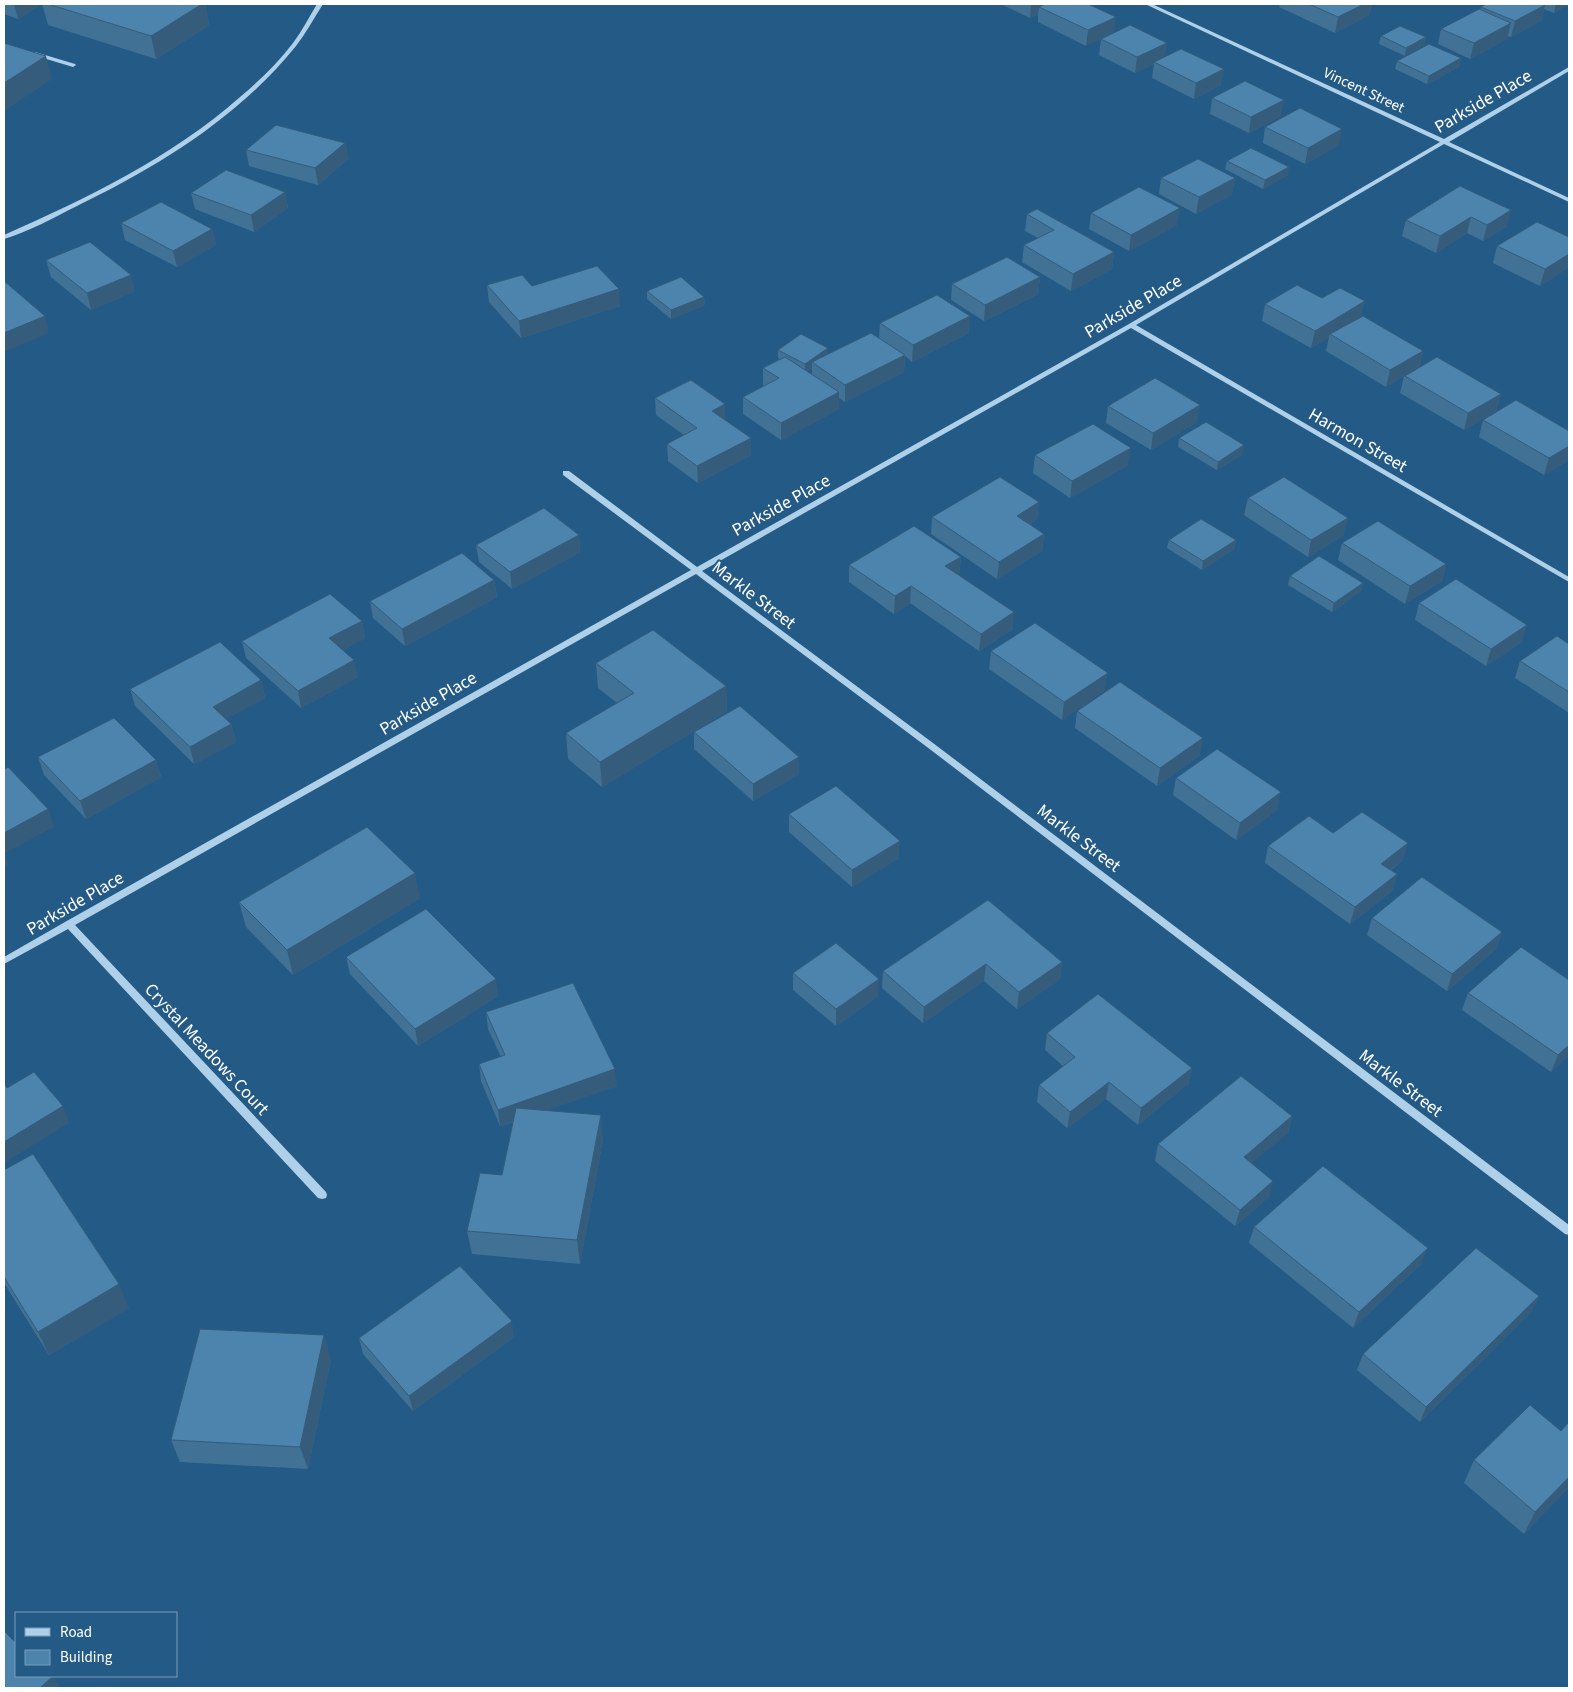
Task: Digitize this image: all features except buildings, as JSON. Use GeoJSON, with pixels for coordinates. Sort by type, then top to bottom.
{"type":"FeatureCollection","features":[{"type":"Feature","properties":{"kind":"street"},"geometry":{"type":"LineString","coordinates":[[4,237],[124,180],[212,123],[270,72],[309,24],[320,4]]}},
{"type":"Feature","properties":{"kind":"street","name":"Vincent Street"},"geometry":{"type":"LineString","coordinates":[[1148,4],[1445,140],[1569,200]]}},
{"type":"Feature","properties":{"kind":"street"},"geometry":{"type":"LineString","coordinates":[[30,53],[72,65]]}},
{"type":"Feature","properties":{"kind":"street","name":"Parkside Place"},"geometry":{"type":"LineString","coordinates":[[4,960],[693,570],[1131,325],[1569,69]]}},
{"type":"Feature","properties":{"kind":"street","name":"Harmon Street"},"geometry":{"type":"LineString","coordinates":[[1131,325],[1569,580]]}},
{"type":"Feature","properties":{"kind":"street","name":"Markle Street"},"geometry":{"type":"LineString","coordinates":[[566,473],[693,570],[930,745],[1569,1232]]}},
{"type":"Feature","properties":{"kind":"street","name":"Crystal Meadows Court"},"geometry":{"type":"LineString","coordinates":[[68,924],[322,1195]]}}]}
